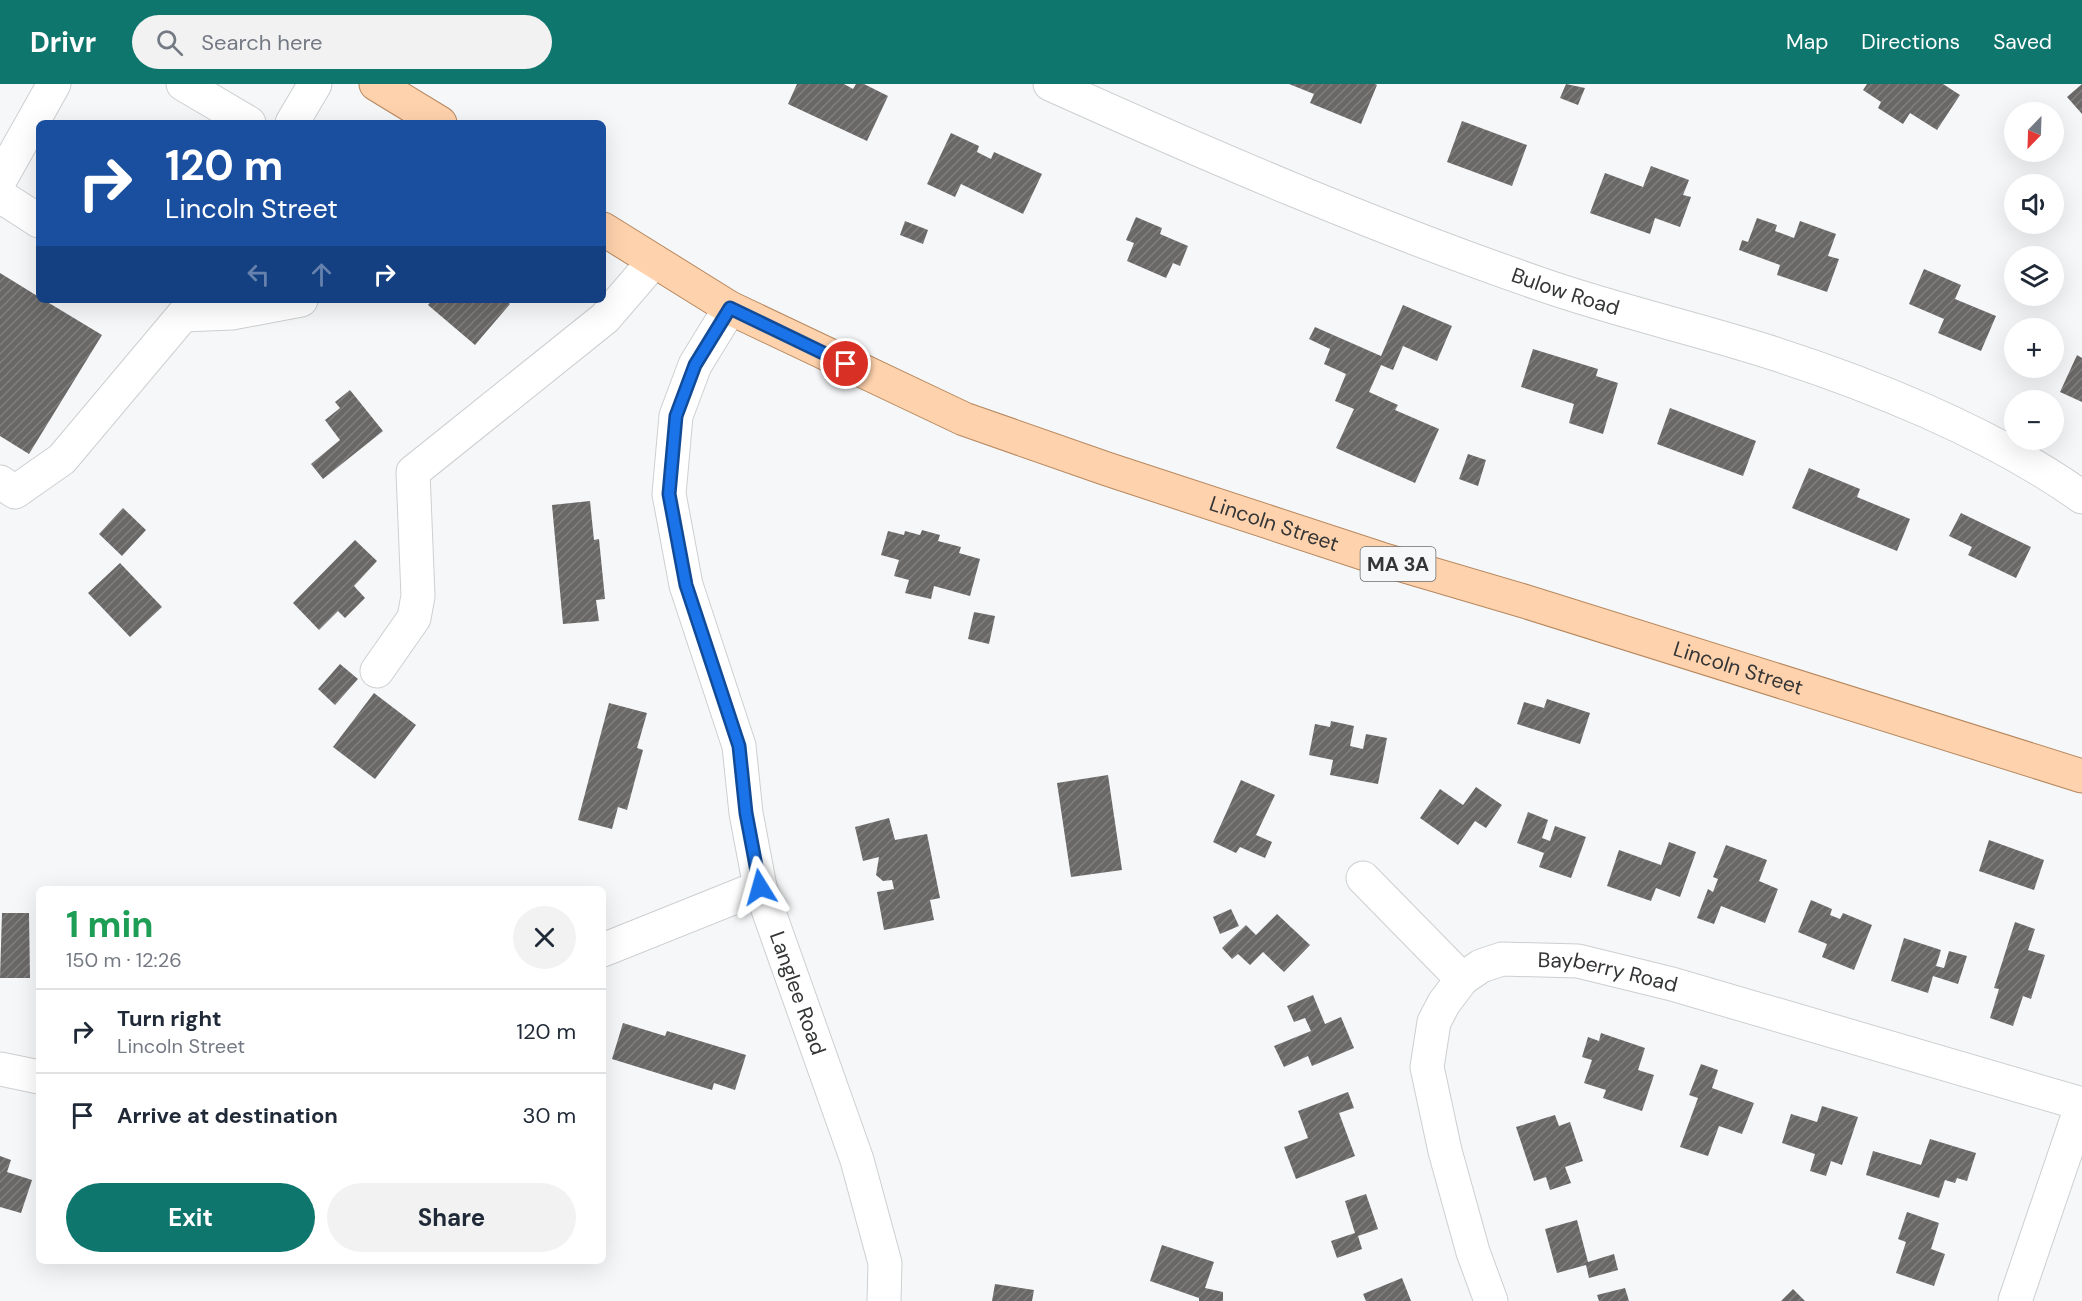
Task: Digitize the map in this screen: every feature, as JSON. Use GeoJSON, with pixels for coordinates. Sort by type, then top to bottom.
{"type":"FeatureCollection","features":[{"type":"Feature","properties":{"kind":"main road"},"geometry":{"type":"LineString","coordinates":[[376,84],[435,120]]}},
{"type":"Feature","properties":{"kind":"main road","name":"Lincoln Street"},"geometry":{"type":"LineString","coordinates":[[606,231],[730,308],[964,418],[1107,469],[1381,559],[1527,602],[2082,776]]}},
{"type":"Feature","properties":{"kind":"street"},"geometry":{"type":"LineString","coordinates":[[0,180],[54,84]]}},
{"type":"Feature","properties":{"kind":"street"},"geometry":{"type":"LineString","coordinates":[[183,84],[244,120]]}},
{"type":"Feature","properties":{"kind":"street"},"geometry":{"type":"LineString","coordinates":[[294,120],[315,84]]}},
{"type":"Feature","properties":{"kind":"street","name":"Bulow Road"},"geometry":{"type":"LineString","coordinates":[[1050,84],[1204,154],[1378,224],[1545,285],[1765,350],[1871,388],[1989,442],[2082,497]]}},
{"type":"Feature","properties":{"kind":"street"},"geometry":{"type":"LineString","coordinates":[[0,196],[36,219]]}},
{"type":"Feature","properties":{"kind":"street"},"geometry":{"type":"LineString","coordinates":[[377,671],[414,618],[416,607],[417,534],[413,472],[605,318],[654,261]]}},
{"type":"Feature","properties":{"kind":"street"},"geometry":{"type":"LineString","coordinates":[[5,493],[62,459],[178,305],[232,313],[285,303]]}},
{"type":"Feature","properties":{"kind":"street","name":"Langlee Road"},"geometry":{"type":"LineString","coordinates":[[730,308],[695,365],[676,416],[669,494],[686,585],[739,746],[746,813],[760,887],[857,1160],[885,1263],[884,1301]]}},
{"type":"Feature","properties":{"kind":"street"},"geometry":{"type":"LineString","coordinates":[[1363,878],[1462,979]]}},
{"type":"Feature","properties":{"kind":"street"},"geometry":{"type":"LineString","coordinates":[[606,949],[760,887]]}},
{"type":"Feature","properties":{"kind":"street","name":"Bayberry Road"},"geometry":{"type":"LineString","coordinates":[[1491,1301],[1473,1252],[1451,1173],[1427,1067],[1434,1022],[1443,1003],[1462,979],[1481,966],[1502,959],[1578,960],[1672,984],[2082,1104]]}},
{"type":"Feature","properties":{"kind":"street"},"geometry":{"type":"LineString","coordinates":[[0,1070],[36,1076]]}},
{"type":"Feature","properties":{"kind":"street"},"geometry":{"type":"LineString","coordinates":[[2015,1301],[2082,1104]]}},
{"type":"Feature","properties":{"kind":"building"},"geometry":{"type":"Polygon","coordinates":[[[797,84],[844,84],[853,89],[856,84],[864,84],[888,96],[867,141],[788,104],[797,84]]]}},
{"type":"Feature","properties":{"kind":"building"},"geometry":{"type":"Polygon","coordinates":[[[1289,84],[1377,85],[1361,124],[1310,103],[1314,94],[1289,84]]]}},
{"type":"Feature","properties":{"kind":"building"},"geometry":{"type":"Polygon","coordinates":[[[1566,84],[1585,88],[1578,105],[1560,98],[1566,84]]]}},
{"type":"Feature","properties":{"kind":"building"},"geometry":{"type":"Polygon","coordinates":[[[1867,84],[1943,84],[1960,95],[1937,130],[1910,113],[1903,124],[1878,108],[1881,102],[1863,90],[1867,84]]]}},
{"type":"Feature","properties":{"kind":"building"},"geometry":{"type":"Polygon","coordinates":[[[2082,84],[2082,114],[2067,97],[2082,84]]]}},
{"type":"Feature","properties":{"kind":"building"},"geometry":{"type":"Polygon","coordinates":[[[1462,121],[1527,145],[1512,186],[1447,162],[1462,121]]]}},
{"type":"Feature","properties":{"kind":"building"},"geometry":{"type":"Polygon","coordinates":[[[951,133],[979,146],[977,152],[991,159],[994,152],[1042,174],[1023,214],[961,184],[955,197],[927,184],[951,133]]]}},
{"type":"Feature","properties":{"kind":"building"},"geometry":{"type":"Polygon","coordinates":[[[1651,166],[1689,180],[1683,195],[1691,197],[1680,227],[1655,218],[1650,234],[1590,213],[1605,173],[1643,187],[1651,166]]]}},
{"type":"Feature","properties":{"kind":"building"},"geometry":{"type":"Polygon","coordinates":[[[1136,217],[1162,228],[1160,234],[1188,246],[1180,266],[1173,263],[1166,278],[1127,261],[1134,243],[1126,240],[1136,217]]]}},
{"type":"Feature","properties":{"kind":"building"},"geometry":{"type":"Polygon","coordinates":[[[1757,218],[1777,225],[1775,231],[1794,238],[1800,221],[1836,234],[1828,256],[1839,259],[1827,292],[1777,275],[1780,265],[1739,250],[1742,240],[1748,242],[1757,218]]]}},
{"type":"Feature","properties":{"kind":"building"},"geometry":{"type":"Polygon","coordinates":[[[905,221],[928,230],[923,244],[900,235],[905,221]]]}},
{"type":"Feature","properties":{"kind":"building"},"geometry":{"type":"Polygon","coordinates":[[[1924,269],[1961,285],[1955,299],[1996,316],[1981,351],[1938,333],[1944,319],[1909,304],[1924,269]]]}},
{"type":"Feature","properties":{"kind":"building"},"geometry":{"type":"Polygon","coordinates":[[[0,273],[36,295],[36,303],[49,303],[102,335],[29,454],[0,436],[0,273]]]}},
{"type":"Feature","properties":{"kind":"building"},"geometry":{"type":"Polygon","coordinates":[[[430,303],[510,304],[475,345],[428,305],[430,303]]]}},
{"type":"Feature","properties":{"kind":"building"},"geometry":{"type":"Polygon","coordinates":[[[1403,305],[1452,326],[1437,361],[1403,346],[1393,370],[1381,365],[1369,392],[1398,405],[1395,410],[1439,429],[1415,483],[1336,448],[1354,409],[1335,401],[1346,374],[1324,364],[1330,349],[1309,339],[1315,327],[1381,356],[1403,305]]]}},
{"type":"Feature","properties":{"kind":"building"},"geometry":{"type":"Polygon","coordinates":[[[1533,349],[1598,369],[1596,376],[1618,383],[1603,434],[1569,423],[1574,404],[1521,387],[1533,349]]]}},
{"type":"Feature","properties":{"kind":"building"},"geometry":{"type":"Polygon","coordinates":[[[2077,355],[2082,358],[2082,402],[2061,390],[2077,355]]]}},
{"type":"Feature","properties":{"kind":"building"},"geometry":{"type":"Polygon","coordinates":[[[350,390],[383,431],[323,479],[311,464],[340,440],[325,420],[340,408],[335,402],[350,390]]]}},
{"type":"Feature","properties":{"kind":"building"},"geometry":{"type":"Polygon","coordinates":[[[1670,408],[1756,441],[1743,476],[1657,444],[1670,408]]]}},
{"type":"Feature","properties":{"kind":"building"},"geometry":{"type":"Polygon","coordinates":[[[1468,454],[1486,460],[1478,486],[1459,479],[1468,454]]]}},
{"type":"Feature","properties":{"kind":"building"},"geometry":{"type":"Polygon","coordinates":[[[1809,468],[1860,489],[1857,497],[1910,519],[1897,551],[1792,508],[1809,468]]]}},
{"type":"Feature","properties":{"kind":"building"},"geometry":{"type":"Polygon","coordinates":[[[590,501],[594,540],[599,539],[605,599],[596,600],[599,621],[563,624],[552,505],[590,501]]]}},
{"type":"Feature","properties":{"kind":"building"},"geometry":{"type":"Polygon","coordinates":[[[123,508],[146,530],[122,556],[99,534],[123,508]]]}},
{"type":"Feature","properties":{"kind":"building"},"geometry":{"type":"Polygon","coordinates":[[[1961,513],[2031,547],[2016,578],[1968,555],[1972,547],[1949,536],[1961,513]]]}},
{"type":"Feature","properties":{"kind":"building"},"geometry":{"type":"Polygon","coordinates":[[[922,530],[940,535],[938,541],[961,547],[959,553],[980,559],[970,596],[934,586],[931,599],[905,593],[909,580],[894,576],[899,560],[881,555],[888,531],[904,535],[905,531],[920,535],[922,530]]]}},
{"type":"Feature","properties":{"kind":"building"},"geometry":{"type":"Polygon","coordinates":[[[355,540],[377,561],[354,586],[365,598],[345,618],[338,611],[319,630],[293,603],[355,540]]]}},
{"type":"Feature","properties":{"kind":"building"},"geometry":{"type":"Polygon","coordinates":[[[120,563],[162,607],[130,637],[88,593],[120,563]]]}},
{"type":"Feature","properties":{"kind":"building"},"geometry":{"type":"Polygon","coordinates":[[[974,612],[995,616],[989,644],[968,639],[974,612]]]}},
{"type":"Feature","properties":{"kind":"building"},"geometry":{"type":"Polygon","coordinates":[[[340,664],[358,679],[335,705],[318,689],[340,664]]]}},
{"type":"Feature","properties":{"kind":"building"},"geometry":{"type":"Polygon","coordinates":[[[374,693],[416,725],[375,779],[333,747],[374,693]]]}},
{"type":"Feature","properties":{"kind":"building"},"geometry":{"type":"Polygon","coordinates":[[[1547,699],[1590,713],[1580,744],[1517,724],[1524,702],[1544,708],[1547,699]]]}},
{"type":"Feature","properties":{"kind":"building"},"geometry":{"type":"Polygon","coordinates":[[[609,703],[647,713],[637,748],[643,750],[627,810],[618,807],[612,829],[578,820],[609,703]]]}},
{"type":"Feature","properties":{"kind":"building"},"geometry":{"type":"Polygon","coordinates":[[[1331,721],[1354,726],[1350,746],[1363,749],[1366,734],[1387,738],[1378,784],[1330,775],[1333,760],[1309,755],[1315,724],[1330,727],[1331,721]]]}},
{"type":"Feature","properties":{"kind":"building"},"geometry":{"type":"Polygon","coordinates":[[[1108,775],[1122,870],[1071,877],[1057,783],[1108,775]]]}},
{"type":"Feature","properties":{"kind":"building"},"geometry":{"type":"Polygon","coordinates":[[[1241,780],[1275,795],[1256,835],[1272,842],[1265,858],[1240,847],[1236,853],[1213,842],[1241,780]]]}},
{"type":"Feature","properties":{"kind":"building"},"geometry":{"type":"Polygon","coordinates":[[[1476,787],[1502,805],[1486,828],[1475,821],[1458,845],[1420,818],[1440,789],[1463,805],[1476,787]]]}},
{"type":"Feature","properties":{"kind":"building"},"geometry":{"type":"Polygon","coordinates":[[[1528,812],[1548,820],[1542,838],[1550,841],[1555,826],[1586,837],[1571,878],[1539,867],[1544,853],[1517,843],[1528,812]]]}},
{"type":"Feature","properties":{"kind":"building"},"geometry":{"type":"Polygon","coordinates":[[[889,818],[895,840],[927,834],[940,898],[930,900],[934,920],[884,930],[877,892],[894,889],[892,880],[883,881],[876,875],[879,857],[863,861],[855,827],[889,818]]]}},
{"type":"Feature","properties":{"kind":"building"},"geometry":{"type":"Polygon","coordinates":[[[1989,840],[2044,860],[2034,890],[1979,871],[1989,840]]]}},
{"type":"Feature","properties":{"kind":"building"},"geometry":{"type":"Polygon","coordinates":[[[1669,842],[1696,852],[1680,897],[1656,888],[1651,901],[1607,886],[1619,850],[1661,865],[1669,842]]]}},
{"type":"Feature","properties":{"kind":"building"},"geometry":{"type":"Polygon","coordinates":[[[1726,845],[1767,860],[1759,881],[1778,889],[1765,923],[1721,906],[1714,924],[1697,918],[1708,889],[1713,892],[1718,879],[1713,877],[1726,845]]]}},
{"type":"Feature","properties":{"kind":"building"},"geometry":{"type":"Polygon","coordinates":[[[1811,900],[1832,909],[1830,915],[1840,919],[1843,913],[1872,925],[1854,970],[1822,957],[1827,944],[1798,932],[1811,900]]]}},
{"type":"Feature","properties":{"kind":"building"},"geometry":{"type":"Polygon","coordinates":[[[1231,909],[1239,926],[1220,934],[1213,917],[1231,909]]]}},
{"type":"Feature","properties":{"kind":"building"},"geometry":{"type":"Polygon","coordinates":[[[2,913],[29,913],[30,978],[0,978],[2,913]]]}},
{"type":"Feature","properties":{"kind":"building"},"geometry":{"type":"Polygon","coordinates":[[[1277,914],[1310,945],[1284,972],[1263,952],[1250,965],[1238,954],[1232,959],[1222,948],[1246,925],[1256,935],[1277,914]]]}},
{"type":"Feature","properties":{"kind":"building"},"geometry":{"type":"Polygon","coordinates":[[[2015,922],[2035,929],[2028,950],[2045,955],[2031,999],[2023,996],[2013,1026],[1990,1018],[1999,989],[1994,988],[2015,922]]]}},
{"type":"Feature","properties":{"kind":"building"},"geometry":{"type":"Polygon","coordinates":[[[1904,938],[1941,950],[1936,966],[1944,968],[1949,951],[1967,956],[1958,984],[1933,976],[1928,993],[1891,981],[1904,938]]]}},
{"type":"Feature","properties":{"kind":"building"},"geometry":{"type":"Polygon","coordinates":[[[1313,995],[1325,1024],[1341,1017],[1354,1048],[1312,1066],[1308,1056],[1284,1067],[1274,1046],[1311,1031],[1305,1018],[1294,1022],[1287,1006],[1313,995]]]}},
{"type":"Feature","properties":{"kind":"building"},"geometry":{"type":"Polygon","coordinates":[[[623,1023],[665,1036],[667,1031],[746,1055],[735,1090],[714,1083],[712,1090],[612,1059],[623,1023]]]}},
{"type":"Feature","properties":{"kind":"building"},"geometry":{"type":"Polygon","coordinates":[[[1601,1033],[1645,1048],[1638,1070],[1654,1075],[1642,1111],[1603,1098],[1606,1090],[1584,1083],[1592,1060],[1582,1057],[1588,1037],[1599,1041],[1601,1033]]]}},
{"type":"Feature","properties":{"kind":"building"},"geometry":{"type":"Polygon","coordinates":[[[1701,1064],[1718,1070],[1712,1088],[1754,1103],[1742,1134],[1719,1126],[1708,1156],[1680,1147],[1698,1098],[1689,1095],[1701,1064]]]}},
{"type":"Feature","properties":{"kind":"building"},"geometry":{"type":"Polygon","coordinates":[[[1348,1092],[1354,1108],[1339,1113],[1355,1156],[1296,1179],[1284,1147],[1308,1138],[1298,1111],[1348,1092]]]}},
{"type":"Feature","properties":{"kind":"building"},"geometry":{"type":"Polygon","coordinates":[[[1822,1106],[1858,1117],[1842,1165],[1831,1161],[1826,1176],[1810,1171],[1815,1154],[1782,1143],[1791,1114],[1817,1122],[1822,1106]]]}},
{"type":"Feature","properties":{"kind":"building"},"geometry":{"type":"Polygon","coordinates":[[[1555,1115],[1559,1126],[1570,1122],[1583,1161],[1565,1167],[1571,1183],[1550,1190],[1546,1177],[1534,1181],[1516,1127],[1555,1115]]]}},
{"type":"Feature","properties":{"kind":"building"},"geometry":{"type":"Polygon","coordinates":[[[1930,1139],[1976,1153],[1967,1181],[1957,1178],[1955,1183],[1945,1180],[1939,1198],[1866,1175],[1873,1151],[1921,1165],[1930,1139]]]}},
{"type":"Feature","properties":{"kind":"building"},"geometry":{"type":"Polygon","coordinates":[[[0,1156],[11,1160],[7,1172],[32,1180],[21,1213],[0,1207],[0,1156]]]}},
{"type":"Feature","properties":{"kind":"building"},"geometry":{"type":"Polygon","coordinates":[[[1366,1194],[1378,1229],[1358,1236],[1362,1249],[1337,1258],[1331,1241],[1355,1233],[1345,1201],[1366,1194]]]}},
{"type":"Feature","properties":{"kind":"building"},"geometry":{"type":"Polygon","coordinates":[[[1907,1212],[1939,1223],[1931,1249],[1945,1254],[1934,1286],[1896,1273],[1906,1242],[1898,1239],[1907,1212]]]}},
{"type":"Feature","properties":{"kind":"building"},"geometry":{"type":"Polygon","coordinates":[[[1577,1220],[1588,1262],[1614,1254],[1618,1270],[1589,1278],[1586,1265],[1557,1273],[1545,1229],[1577,1220]]]}},
{"type":"Feature","properties":{"kind":"building"},"geometry":{"type":"Polygon","coordinates":[[[1162,1245],[1214,1262],[1205,1288],[1223,1292],[1223,1301],[1199,1301],[1199,1298],[1150,1281],[1162,1245]]]}},
{"type":"Feature","properties":{"kind":"building"},"geometry":{"type":"Polygon","coordinates":[[[1402,1278],[1411,1301],[1366,1301],[1363,1294],[1402,1278]]]}},
{"type":"Feature","properties":{"kind":"building"},"geometry":{"type":"Polygon","coordinates":[[[995,1284],[1034,1290],[1032,1301],[992,1301],[995,1284]]]}},
{"type":"Feature","properties":{"kind":"building"},"geometry":{"type":"Polygon","coordinates":[[[1625,1288],[1629,1301],[1599,1301],[1597,1295],[1625,1288]]]}},
{"type":"Feature","properties":{"kind":"building"},"geometry":{"type":"Polygon","coordinates":[[[1793,1289],[1805,1301],[1781,1301],[1793,1289]]]}},
{"type":"Feature","properties":{"kind":"route"},"geometry":{"type":"LineString","coordinates":[[760,887],[760,874],[746,813],[739,746],[686,585],[669,494],[676,416],[695,365],[730,308],[846,364]]}}]}
